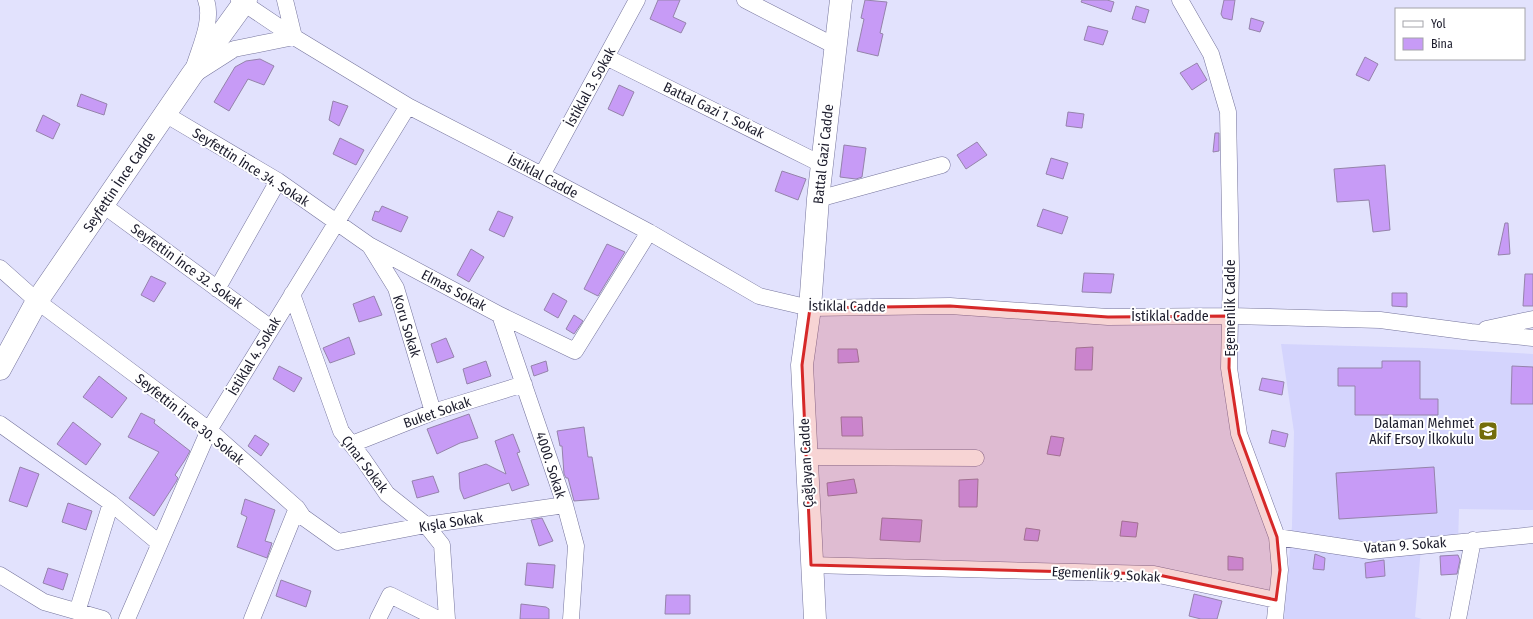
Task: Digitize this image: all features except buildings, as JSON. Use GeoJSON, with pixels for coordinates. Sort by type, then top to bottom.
{"type":"FeatureCollection","features":[{"type":"Feature","properties":{"kind":"street"},"geometry":{"type":"LineString","coordinates":[[191,76],[204,34],[209,8],[206,0]]}},
{"type":"Feature","properties":{"kind":"street"},"geometry":{"type":"LineString","coordinates":[[191,76],[234,49],[294,37],[285,0]]}},
{"type":"Feature","properties":{"kind":"street","name":"İstiklal 3. Sokak"},"geometry":{"type":"LineString","coordinates":[[542,175],[637,0]]}},
{"type":"Feature","properties":{"kind":"street"},"geometry":{"type":"LineString","coordinates":[[745,0],[835,46]]}},
{"type":"Feature","properties":{"kind":"street","name":"Battal Gazi Cadde"},"geometry":{"type":"LineString","coordinates":[[810,308],[821,164],[841,0]]}},
{"type":"Feature","properties":{"kind":"street","name":"Egemenlik Cadde"},"geometry":{"type":"LineString","coordinates":[[1180,0],[1211,54],[1228,112],[1230,316],[1229,368],[1239,434],[1277,537],[1280,570],[1275,619]]}},
{"type":"Feature","properties":{"kind":"street","name":"Seyfettin İnce Cadde"},"geometry":{"type":"LineString","coordinates":[[0,368],[37,301],[243,1]]}},
{"type":"Feature","properties":{"kind":"street","name":"İstiklal Cadde"},"geometry":{"type":"LineString","coordinates":[[243,1],[294,37],[408,106],[649,232],[760,296],[810,308],[950,306],[1108,316],[1230,316],[1380,320],[1471,332],[1533,338]]}},
{"type":"Feature","properties":{"kind":"street","name":"Battal Gazi 1. Sokak"},"geometry":{"type":"LineString","coordinates":[[606,57],[821,164]]}},
{"type":"Feature","properties":{"kind":"street","name":"İstiklal 4. Sokak"},"geometry":{"type":"LineString","coordinates":[[127,619],[209,430],[408,106]]}},
{"type":"Feature","properties":{"kind":"street","name":"Seyfettin İnce 34. Sokak"},"geometry":{"type":"LineString","coordinates":[[165,114],[278,181],[336,222]]}},
{"type":"Feature","properties":{"kind":"street"},"geometry":{"type":"LineString","coordinates":[[818,199],[942,165]]}},
{"type":"Feature","properties":{"kind":"street"},"geometry":{"type":"LineString","coordinates":[[217,289],[278,181]]}},
{"type":"Feature","properties":{"kind":"street","name":"Seyfettin İnce 32. Sokak"},"geometry":{"type":"LineString","coordinates":[[103,205],[271,328]]}},
{"type":"Feature","properties":{"kind":"street","name":"Elmas Sokak"},"geometry":{"type":"LineString","coordinates":[[336,222],[369,244],[500,316],[575,351],[649,232]]}},
{"type":"Feature","properties":{"kind":"street","name":"Koru Sokak"},"geometry":{"type":"LineString","coordinates":[[369,244],[396,288],[433,412]]}},
{"type":"Feature","properties":{"kind":"street","name":"Seyfettin İnce 30. Sokak"},"geometry":{"type":"LineString","coordinates":[[0,268],[37,301],[209,430],[297,508],[303,517],[338,542]]}},
{"type":"Feature","properties":{"kind":"street","name":"Çınar Sokak"},"geometry":{"type":"LineString","coordinates":[[292,294],[341,431],[352,444],[387,494],[426,525],[442,545],[447,619]]}},
{"type":"Feature","properties":{"kind":"street","name":"Çağlayan Cadde"},"geometry":{"type":"LineString","coordinates":[[810,308],[802,365],[814,619]]}},
{"type":"Feature","properties":{"kind":"street","name":"4000. Sokak"},"geometry":{"type":"LineString","coordinates":[[500,316],[564,505],[576,546],[571,619]]}},
{"type":"Feature","properties":{"kind":"street"},"geometry":{"type":"LineString","coordinates":[[1471,332],[1533,319]]}},
{"type":"Feature","properties":{"kind":"street","name":"Buket Sokak"},"geometry":{"type":"LineString","coordinates":[[352,444],[433,412],[524,384]]}},
{"type":"Feature","properties":{"kind":"street"},"geometry":{"type":"LineString","coordinates":[[0,424],[111,502],[159,543]]}},
{"type":"Feature","properties":{"kind":"street"},"geometry":{"type":"LineString","coordinates":[[806,457],[976,458]]}},
{"type":"Feature","properties":{"kind":"street"},"geometry":{"type":"LineString","coordinates":[[77,612],[111,502]]}},
{"type":"Feature","properties":{"kind":"street","name":"Kışla Sokak"},"geometry":{"type":"LineString","coordinates":[[338,542],[426,525],[564,505]]}},
{"type":"Feature","properties":{"kind":"street"},"geometry":{"type":"LineString","coordinates":[[252,619],[297,508]]}},
{"type":"Feature","properties":{"kind":"street","name":"Vatan 9. Sokak"},"geometry":{"type":"LineString","coordinates":[[1277,537],[1370,551],[1533,535]]}},
{"type":"Feature","properties":{"kind":"street"},"geometry":{"type":"LineString","coordinates":[[1458,619],[1473,540]]}},
{"type":"Feature","properties":{"kind":"street","name":"Egemenlik 9. Sokak"},"geometry":{"type":"LineString","coordinates":[[811,564],[1154,574],[1276,600]]}},
{"type":"Feature","properties":{"kind":"street"},"geometry":{"type":"LineString","coordinates":[[0,575],[44,602],[103,619]]}},
{"type":"Feature","properties":{"kind":"street"},"geometry":{"type":"LineString","coordinates":[[378,619],[390,594],[438,619]]}},
{"type":"Feature","properties":{"kind":"highlighted area"},"geometry":{"type":"Polygon","coordinates":[[[950,306],[1108,317],[1230,316],[1229,368],[1239,434],[1277,537],[1280,570],[1276,600],[1154,574],[811,565],[802,365],[810,308],[950,306]]]}},
{"type":"Feature","properties":{"kind":"shaded area"},"geometry":{"type":"Polygon","coordinates":[[[1281,344],[1425,348],[1533,354],[1533,510],[1459,509],[1458,545],[1421,548],[1415,617],[1422,619],[1284,619],[1292,526],[1294,432],[1281,344]]]}},
{"type":"Feature","properties":{"kind":"place","name":"Dalaman Mehmet Akif Ersoy İlkokulu"},"geometry":{"type":"Point","coordinates":[1488,431]}}]}
